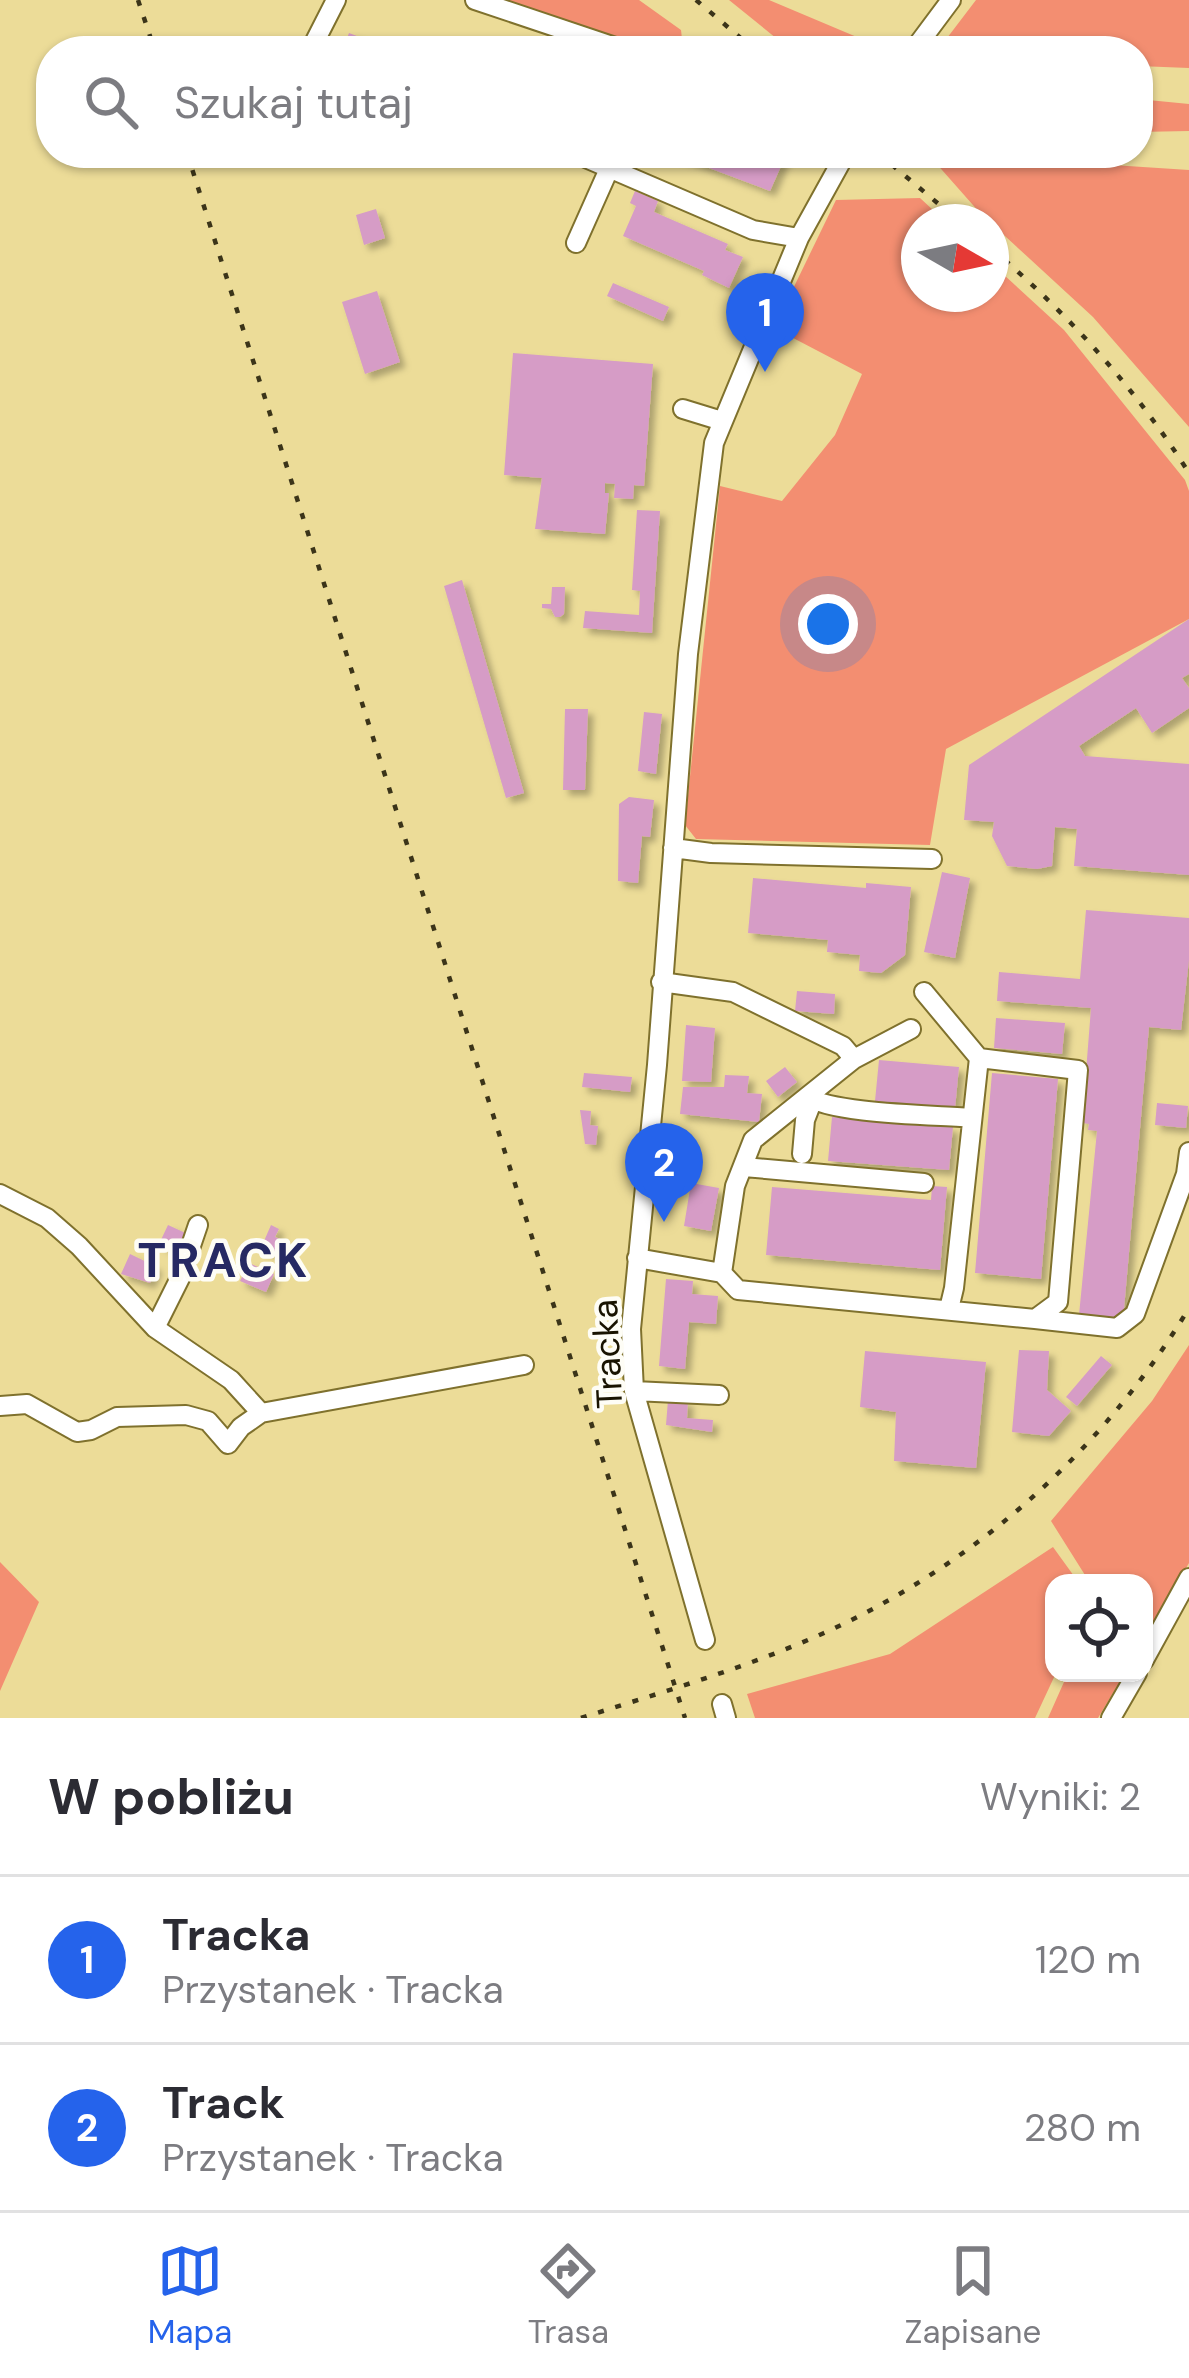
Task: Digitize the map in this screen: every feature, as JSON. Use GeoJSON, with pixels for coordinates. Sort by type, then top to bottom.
{"type":"FeatureCollection","features":[{"type":"Feature","properties":{"kind":"street"},"geometry":{"type":"LineString","coordinates":[[318,36],[336,0]]}},
{"type":"Feature","properties":{"kind":"street"},"geometry":{"type":"LineString","coordinates":[[475,0],[583,36]]}},
{"type":"Feature","properties":{"kind":"street"},"geometry":{"type":"LineString","coordinates":[[924,36],[951,0]]}},
{"type":"Feature","properties":{"kind":"street","name":"Tracka"},"geometry":{"type":"LineString","coordinates":[[705,1640],[634,1390],[632,1329],[688,654],[715,443],[799,238],[835,168]]}},
{"type":"Feature","properties":{"kind":"street"},"geometry":{"type":"LineString","coordinates":[[576,243],[609,169],[753,230],[799,238]]}},
{"type":"Feature","properties":{"kind":"street"},"geometry":{"type":"LineString","coordinates":[[683,409],[722,421]]}},
{"type":"Feature","properties":{"kind":"street"},"geometry":{"type":"LineString","coordinates":[[673,848],[711,854],[932,859]]}},
{"type":"Feature","properties":{"kind":"street"},"geometry":{"type":"LineString","coordinates":[[661,982],[733,992],[843,1046],[854,1059]]}},
{"type":"Feature","properties":{"kind":"street"},"geometry":{"type":"LineString","coordinates":[[925,992],[979,1058],[1078,1070],[1058,1302],[1035,1319]]}},
{"type":"Feature","properties":{"kind":"street"},"geometry":{"type":"LineString","coordinates":[[722,1273],[735,1186],[753,1140],[810,1099],[854,1059],[910,1029]]}},
{"type":"Feature","properties":{"kind":"street"},"geometry":{"type":"LineString","coordinates":[[949,1310],[979,1058]]}},
{"type":"Feature","properties":{"kind":"street"},"geometry":{"type":"LineString","coordinates":[[810,1099],[972,1118]]}},
{"type":"Feature","properties":{"kind":"street"},"geometry":{"type":"LineString","coordinates":[[802,1154],[810,1099]]}},
{"type":"Feature","properties":{"kind":"street"},"geometry":{"type":"LineString","coordinates":[[638,1258],[722,1273],[738,1290],[1118,1328],[1135,1314],[1186,1174],[1189,1152]]}},
{"type":"Feature","properties":{"kind":"street"},"geometry":{"type":"LineString","coordinates":[[744,1167],[924,1183]]}},
{"type":"Feature","properties":{"kind":"street"},"geometry":{"type":"LineString","coordinates":[[0,1194],[15,1198],[63,1232],[155,1328],[231,1380],[261,1414]]}},
{"type":"Feature","properties":{"kind":"street"},"geometry":{"type":"LineString","coordinates":[[155,1328],[180,1278],[198,1226]]}},
{"type":"Feature","properties":{"kind":"street"},"geometry":{"type":"LineString","coordinates":[[0,1406],[28,1405],[77,1432],[117,1417],[186,1415],[208,1421],[228,1444],[241,1427],[261,1414],[524,1364]]}},
{"type":"Feature","properties":{"kind":"street"},"geometry":{"type":"LineString","coordinates":[[634,1390],[719,1395]]}},
{"type":"Feature","properties":{"kind":"street"},"geometry":{"type":"LineString","coordinates":[[1153,1648],[1181,1611],[1189,1578]]}},
{"type":"Feature","properties":{"kind":"street"},"geometry":{"type":"LineString","coordinates":[[1111,1718],[1132,1682]]}},
{"type":"Feature","properties":{"kind":"shaded area"},"geometry":{"type":"Polygon","coordinates":[[[483,0],[639,0],[681,30],[682,36],[584,36],[483,0]]]}},
{"type":"Feature","properties":{"kind":"shaded area"},"geometry":{"type":"Polygon","coordinates":[[[729,0],[769,0],[854,36],[773,36],[729,0]]]}},
{"type":"Feature","properties":{"kind":"shaded area"},"geometry":{"type":"Polygon","coordinates":[[[976,0],[1189,0],[1189,68],[1153,67],[1153,36],[949,36],[976,0]]]}},
{"type":"Feature","properties":{"kind":"shaded area"},"geometry":{"type":"Polygon","coordinates":[[[1153,100],[1189,104],[1189,131],[1153,132],[1153,100]]]}},
{"type":"Feature","properties":{"kind":"shaded area"},"geometry":{"type":"Polygon","coordinates":[[[940,168],[1189,170],[1189,427],[1093,317],[1009,240],[1009,204],[972,204],[940,168]]]}},
{"type":"Feature","properties":{"kind":"shaded area"},"geometry":{"type":"Polygon","coordinates":[[[920,198],[926,204],[901,204],[901,312],[1009,312],[1009,280],[1064,330],[1185,480],[1189,491],[1189,619],[946,749],[930,845],[696,839],[685,825],[720,486],[782,501],[835,435],[862,374],[774,328],[836,200],[920,198]]]}},
{"type":"Feature","properties":{"kind":"shaded area"},"geometry":{"type":"Polygon","coordinates":[[[1189,1345],[1189,1563],[1153,1625],[1153,1574],[1084,1574],[1051,1521],[1152,1401],[1189,1345]]]}},
{"type":"Feature","properties":{"kind":"shaded area"},"geometry":{"type":"Polygon","coordinates":[[[1053,1547],[1072,1574],[1045,1574],[1045,1682],[1052,1682],[1035,1718],[755,1718],[747,1694],[890,1654],[1053,1547]]]}},
{"type":"Feature","properties":{"kind":"shaded area"},"geometry":{"type":"Polygon","coordinates":[[[0,1562],[39,1602],[0,1691],[0,1562]]]}},
{"type":"Feature","properties":{"kind":"shaded area"},"geometry":{"type":"Polygon","coordinates":[[[1064,1682],[1120,1682],[1098,1718],[1048,1718],[1064,1682]]]}},
{"type":"Feature","properties":{"kind":"building"},"geometry":{"type":"Polygon","coordinates":[[[709,168],[780,168],[770,191],[709,168]]]}},
{"type":"Feature","properties":{"kind":"building"},"geometry":{"type":"Polygon","coordinates":[[[635,191],[658,201],[654,212],[728,244],[725,250],[743,257],[729,288],[702,275],[704,271],[623,236],[636,206],[630,203],[635,191]]]}},
{"type":"Feature","properties":{"kind":"building"},"geometry":{"type":"Polygon","coordinates":[[[376,209],[385,238],[364,245],[356,215],[376,209]]]}},
{"type":"Feature","properties":{"kind":"building"},"geometry":{"type":"Polygon","coordinates":[[[613,283],[669,307],[663,321],[607,296],[613,283]]]}},
{"type":"Feature","properties":{"kind":"building"},"geometry":{"type":"Polygon","coordinates":[[[377,291],[400,362],[365,374],[342,302],[377,291]]]}},
{"type":"Feature","properties":{"kind":"building"},"geometry":{"type":"Polygon","coordinates":[[[513,353],[653,364],[644,486],[634,485],[633,499],[614,498],[615,484],[605,483],[605,493],[609,493],[605,534],[535,529],[542,478],[504,475],[513,353]]]}},
{"type":"Feature","properties":{"kind":"building"},"geometry":{"type":"Polygon","coordinates":[[[637,510],[660,511],[652,633],[583,628],[585,611],[639,615],[640,591],[632,590],[637,510]]]}},
{"type":"Feature","properties":{"kind":"building"},"geometry":{"type":"Polygon","coordinates":[[[462,580],[524,793],[506,798],[444,586],[462,580]]]}},
{"type":"Feature","properties":{"kind":"building"},"geometry":{"type":"Polygon","coordinates":[[[552,587],[565,587],[560,617],[542,608],[542,604],[551,604],[552,587]]]}},
{"type":"Feature","properties":{"kind":"building"},"geometry":{"type":"Polygon","coordinates":[[[1189,619],[1189,674],[1182,678],[1189,688],[1189,708],[1152,733],[1136,708],[1079,746],[1085,756],[1189,764],[1189,875],[1074,866],[1077,829],[1055,827],[1052,866],[1007,866],[992,836],[994,822],[964,820],[969,765],[1189,619]]]}},
{"type":"Feature","properties":{"kind":"building"},"geometry":{"type":"Polygon","coordinates":[[[565,709],[588,709],[585,790],[563,790],[565,709]]]}},
{"type":"Feature","properties":{"kind":"building"},"geometry":{"type":"Polygon","coordinates":[[[644,712],[662,714],[656,774],[638,771],[644,712]]]}},
{"type":"Feature","properties":{"kind":"building"},"geometry":{"type":"Polygon","coordinates":[[[629,797],[654,800],[650,837],[642,836],[638,883],[618,881],[619,804],[629,797]]]}},
{"type":"Feature","properties":{"kind":"building"},"geometry":{"type":"Polygon","coordinates":[[[942,872],[970,878],[955,958],[924,952],[942,872]]]}},
{"type":"Feature","properties":{"kind":"building"},"geometry":{"type":"Polygon","coordinates":[[[753,878],[911,887],[905,955],[881,973],[859,971],[860,955],[827,952],[828,940],[748,933],[753,878]]]}},
{"type":"Feature","properties":{"kind":"building"},"geometry":{"type":"Polygon","coordinates":[[[1086,910],[1189,918],[1181,1030],[1149,1027],[1124,1309],[1113,1319],[1079,1315],[1097,1131],[1082,1123],[1091,1008],[997,1001],[999,972],[1080,979],[1086,910]]]}},
{"type":"Feature","properties":{"kind":"building"},"geometry":{"type":"Polygon","coordinates":[[[797,991],[835,994],[834,1014],[795,1011],[797,991]]]}},
{"type":"Feature","properties":{"kind":"building"},"geometry":{"type":"Polygon","coordinates":[[[996,1018],[1065,1023],[1062,1054],[994,1048],[996,1018]]]}},
{"type":"Feature","properties":{"kind":"building"},"geometry":{"type":"Polygon","coordinates":[[[686,1025],[715,1028],[711,1082],[682,1081],[686,1025]]]}},
{"type":"Feature","properties":{"kind":"building"},"geometry":{"type":"Polygon","coordinates":[[[879,1060],[959,1067],[955,1109],[875,1101],[879,1060]]]}},
{"type":"Feature","properties":{"kind":"building"},"geometry":{"type":"Polygon","coordinates":[[[785,1067],[797,1082],[778,1097],[766,1081],[785,1067]]]}},
{"type":"Feature","properties":{"kind":"building"},"geometry":{"type":"Polygon","coordinates":[[[584,1073],[632,1077],[630,1092],[582,1087],[584,1073]]]}},
{"type":"Feature","properties":{"kind":"building"},"geometry":{"type":"Polygon","coordinates":[[[992,1073],[1058,1079],[1041,1279],[975,1273],[992,1073]]]}},
{"type":"Feature","properties":{"kind":"building"},"geometry":{"type":"Polygon","coordinates":[[[725,1075],[749,1076],[747,1093],[762,1094],[759,1122],[680,1114],[683,1087],[724,1087],[725,1075]]]}},
{"type":"Feature","properties":{"kind":"building"},"geometry":{"type":"Polygon","coordinates":[[[1157,1103],[1188,1106],[1186,1128],[1155,1125],[1157,1103]]]}},
{"type":"Feature","properties":{"kind":"building"},"geometry":{"type":"Polygon","coordinates":[[[580,1110],[591,1111],[590,1125],[598,1126],[596,1145],[585,1144],[580,1110]]]}},
{"type":"Feature","properties":{"kind":"building"},"geometry":{"type":"Polygon","coordinates":[[[832,1117],[953,1127],[949,1170],[828,1161],[832,1117]]]}},
{"type":"Feature","properties":{"kind":"building"},"geometry":{"type":"Polygon","coordinates":[[[691,1183],[719,1188],[711,1231],[684,1226],[691,1183]]]}},
{"type":"Feature","properties":{"kind":"building"},"geometry":{"type":"Polygon","coordinates":[[[932,1186],[947,1187],[940,1270],[766,1255],[772,1187],[931,1200],[932,1186]]]}},
{"type":"Feature","properties":{"kind":"building"},"geometry":{"type":"Polygon","coordinates":[[[168,1225],[192,1236],[184,1255],[159,1244],[168,1225]]]}},
{"type":"Feature","properties":{"kind":"building"},"geometry":{"type":"Polygon","coordinates":[[[271,1225],[279,1229],[275,1237],[284,1241],[277,1256],[261,1248],[271,1225]]]}},
{"type":"Feature","properties":{"kind":"building"},"geometry":{"type":"Polygon","coordinates":[[[130,1254],[157,1267],[150,1283],[121,1274],[130,1254]]]}},
{"type":"Feature","properties":{"kind":"building"},"geometry":{"type":"Polygon","coordinates":[[[249,1263],[274,1274],[266,1292],[240,1281],[249,1263]]]}},
{"type":"Feature","properties":{"kind":"building"},"geometry":{"type":"Polygon","coordinates":[[[666,1279],[693,1281],[692,1294],[718,1296],[716,1324],[689,1322],[685,1369],[659,1366],[666,1279]]]}},
{"type":"Feature","properties":{"kind":"building"},"geometry":{"type":"Polygon","coordinates":[[[1019,1350],[1049,1351],[1047,1390],[1071,1411],[1049,1436],[1012,1432],[1019,1350]]]}},
{"type":"Feature","properties":{"kind":"building"},"geometry":{"type":"Polygon","coordinates":[[[865,1351],[986,1362],[976,1468],[894,1461],[896,1412],[860,1407],[865,1351]]]}},
{"type":"Feature","properties":{"kind":"building"},"geometry":{"type":"Polygon","coordinates":[[[1101,1356],[1112,1365],[1077,1406],[1066,1397],[1101,1356]]]}},
{"type":"Feature","properties":{"kind":"building"},"geometry":{"type":"Polygon","coordinates":[[[668,1400],[688,1401],[687,1418],[713,1420],[712,1432],[666,1425],[668,1400]]]}},
{"type":"Feature","properties":{"kind":"railway"},"geometry":{"type":"LineString","coordinates":[[138,0],[150,36]]}},
{"type":"Feature","properties":{"kind":"railway"},"geometry":{"type":"LineString","coordinates":[[696,0],[738,36]]}},
{"type":"Feature","properties":{"kind":"railway"},"geometry":{"type":"LineString","coordinates":[[192,168],[685,1718]]}},
{"type":"Feature","properties":{"kind":"railway"},"geometry":{"type":"LineString","coordinates":[[896,168],[939,204]]}},
{"type":"Feature","properties":{"kind":"railway"},"geometry":{"type":"LineString","coordinates":[[1009,264],[1099,353],[1189,473]]}},
{"type":"Feature","properties":{"kind":"railway"},"geometry":{"type":"LineString","coordinates":[[581,1718],[794,1646],[880,1605],[933,1573],[984,1538],[1076,1455],[1155,1360],[1189,1308]]}},
{"type":"Feature","properties":{"kind":"place","name":"Tracka"},"geometry":{"type":"Point","coordinates":[765,372]}},
{"type":"Feature","properties":{"kind":"place","name":"Track"},"geometry":{"type":"Point","coordinates":[664,1222]}},
{"type":"Feature","properties":{"kind":"district","name":"TRACK"},"geometry":{"type":"Point","coordinates":[224,1260]}}]}
